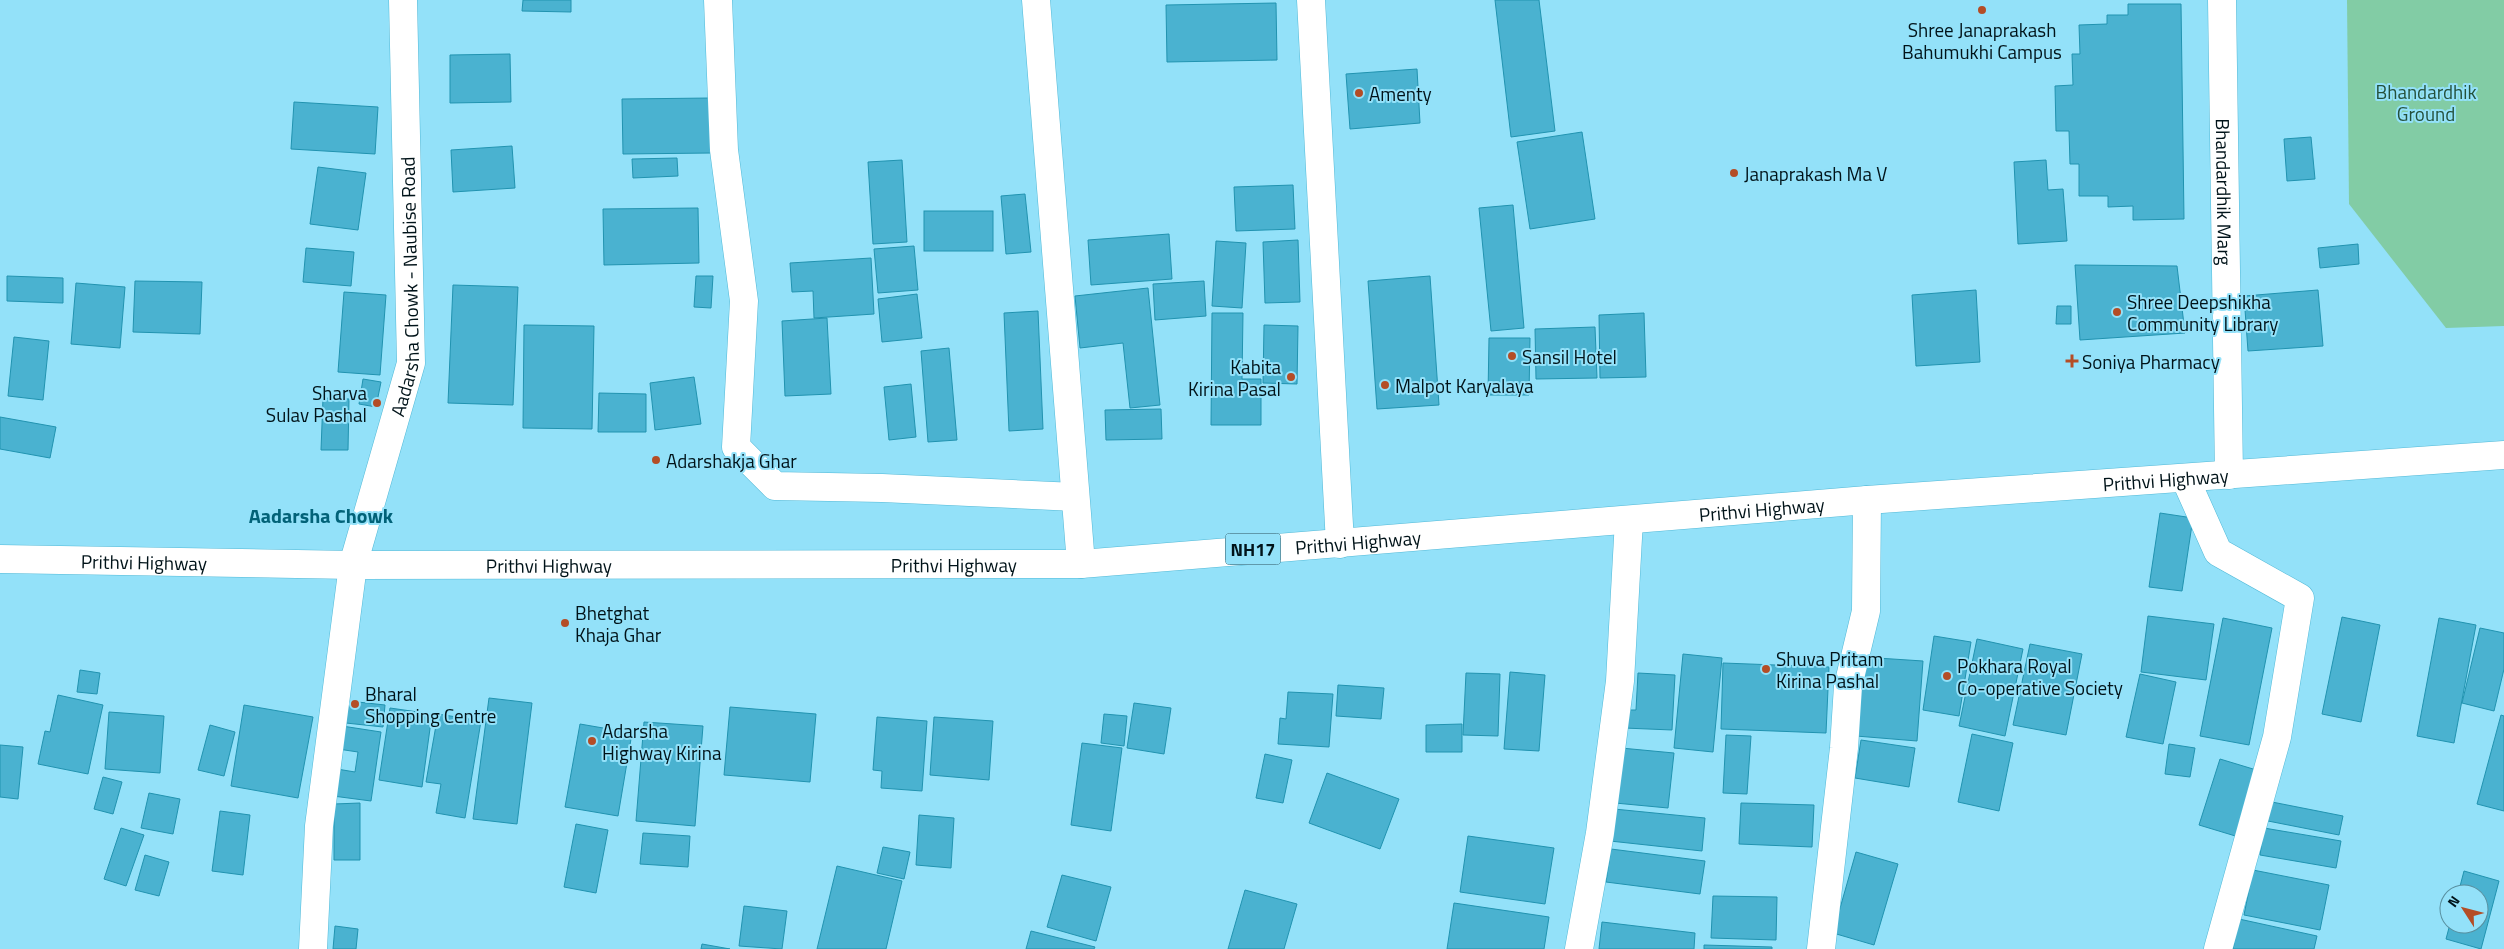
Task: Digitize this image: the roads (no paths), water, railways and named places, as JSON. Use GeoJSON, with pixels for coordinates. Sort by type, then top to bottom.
{"type":"FeatureCollection","features":[{"type":"Feature","properties":{"kind":"main road","name":"Aadarsha Chowk - Naubise Road"},"geometry":{"type":"LineString","coordinates":[[313,949],[319,826],[353,565],[411,363],[403,0]]}},
{"type":"Feature","properties":{"kind":"main road"},"geometry":{"type":"LineString","coordinates":[[718,0],[724,150],[744,301],[736,447],[774,486],[882,488],[1075,497]]}},
{"type":"Feature","properties":{"kind":"main road"},"geometry":{"type":"LineString","coordinates":[[1036,0],[1080,564]]}},
{"type":"Feature","properties":{"kind":"main road"},"geometry":{"type":"LineString","coordinates":[[1311,0],[1340,544]]}},
{"type":"Feature","properties":{"kind":"main road","name":"Bhandardhik Marg"},"geometry":{"type":"LineString","coordinates":[[2222,0],[2230,475]]}},
{"type":"Feature","properties":{"kind":"main road","name":"Prithvi Highway"},"geometry":{"type":"LineString","coordinates":[[0,559],[353,565],[1080,564],[1867,500],[2504,455]]}},
{"type":"Feature","properties":{"kind":"main road"},"geometry":{"type":"LineString","coordinates":[[2185,478],[2218,552],[2300,598],[2277,736],[2218,949]]}},
{"type":"Feature","properties":{"kind":"main road"},"geometry":{"type":"LineString","coordinates":[[1821,949],[1844,748],[1848,686],[1866,611],[1867,500]]}},
{"type":"Feature","properties":{"kind":"main road"},"geometry":{"type":"LineString","coordinates":[[1579,949],[1600,833],[1620,681],[1629,520]]}},
{"type":"Feature","properties":{"kind":"place","name":"Shree Janaprakash Bahumukhi Campus"},"geometry":{"type":"Point","coordinates":[1982,10]}},
{"type":"Feature","properties":{"kind":"place","name":"Amenty"},"geometry":{"type":"Point","coordinates":[1359,93]}},
{"type":"Feature","properties":{"kind":"place","name":"Janaprakash Ma V"},"geometry":{"type":"Point","coordinates":[1734,173]}},
{"type":"Feature","properties":{"kind":"place","name":"Shree Deepshikha Community Library"},"geometry":{"type":"Point","coordinates":[2117,312]}},
{"type":"Feature","properties":{"kind":"place","name":"Sansil Hotel"},"geometry":{"type":"Point","coordinates":[1512,356]}},
{"type":"Feature","properties":{"kind":"place","name":"Soniya Pharmacy"},"geometry":{"type":"Point","coordinates":[2072,361]}},
{"type":"Feature","properties":{"kind":"place","name":"Kabita Kirina Pasal"},"geometry":{"type":"Point","coordinates":[1291,377]}},
{"type":"Feature","properties":{"kind":"place","name":"Malpot Karyalaya"},"geometry":{"type":"Point","coordinates":[1385,385]}},
{"type":"Feature","properties":{"kind":"place","name":"Sharva Sulav Pashal"},"geometry":{"type":"Point","coordinates":[377,403]}},
{"type":"Feature","properties":{"kind":"place","name":"Adarshakja Ghar"},"geometry":{"type":"Point","coordinates":[656,460]}},
{"type":"Feature","properties":{"kind":"place","name":"Bhetghat Khaja Ghar"},"geometry":{"type":"Point","coordinates":[565,623]}},
{"type":"Feature","properties":{"kind":"place","name":"Shuva Pritam Kirina Pashal"},"geometry":{"type":"Point","coordinates":[1766,669]}},
{"type":"Feature","properties":{"kind":"place","name":"Pokhara Royal Co-operative Society"},"geometry":{"type":"Point","coordinates":[1947,676]}},
{"type":"Feature","properties":{"kind":"place","name":"Bharal Shopping Centre"},"geometry":{"type":"Point","coordinates":[355,704]}},
{"type":"Feature","properties":{"kind":"place","name":"Adarsha Highway Kirina"},"geometry":{"type":"Point","coordinates":[592,741]}},
{"type":"Feature","properties":{"kind":"district","name":"Aadarsha Chowk"},"geometry":{"type":"Point","coordinates":[321,515]}},
{"type":"Feature","properties":{"kind":"park label","name":"Bhandardhik Ground"},"geometry":{"type":"Point","coordinates":[2426,102]}}]}
